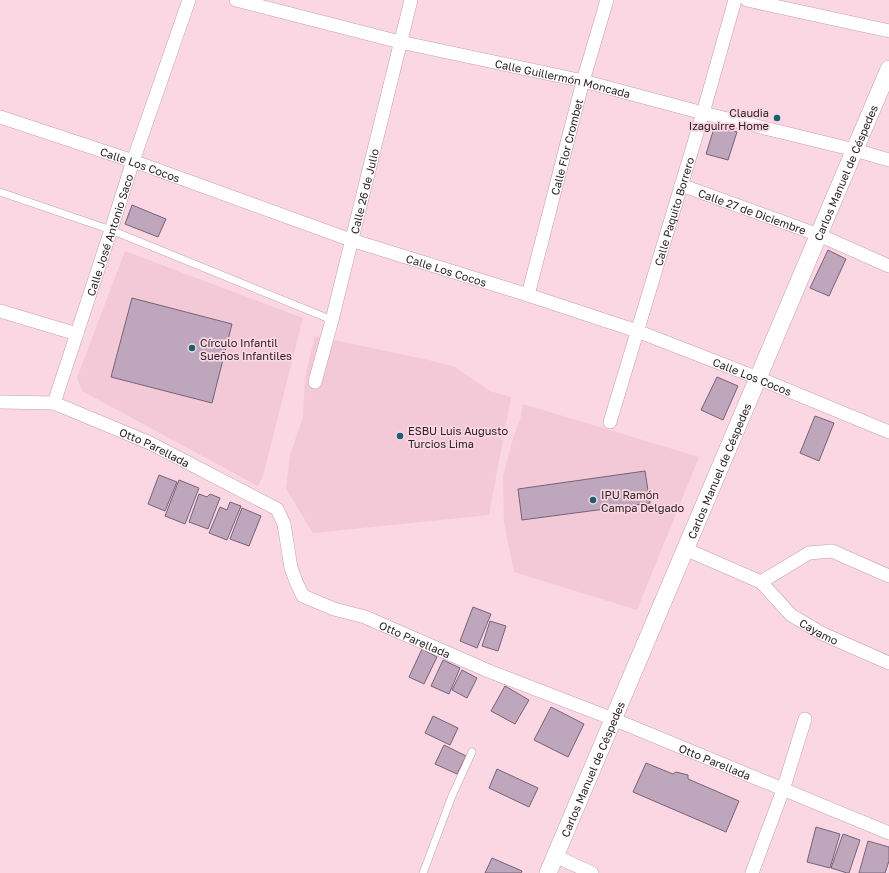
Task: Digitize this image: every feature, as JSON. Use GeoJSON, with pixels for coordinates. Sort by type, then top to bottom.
{"type":"FeatureCollection","features":[{"type":"Feature","properties":{"kind":"street","name":"Calle José Antonio Saco"},"geometry":{"type":"LineString","coordinates":[[54,403],[133,161],[189,0]]}},
{"type":"Feature","properties":{"kind":"street","name":"Calle Guillermón Moncada"},"geometry":{"type":"LineString","coordinates":[[236,0],[400,42],[583,81],[889,160]]}},
{"type":"Feature","properties":{"kind":"street","name":"Calle 26 de Julio"},"geometry":{"type":"LineString","coordinates":[[315,382],[332,320],[411,0]]}},
{"type":"Feature","properties":{"kind":"street","name":"Calle Flor Crombet"},"geometry":{"type":"LineString","coordinates":[[528,295],[583,81],[607,0]]}},
{"type":"Feature","properties":{"kind":"street","name":"Calle Paquito Borrero"},"geometry":{"type":"LineString","coordinates":[[610,422],[703,113],[735,0]]}},
{"type":"Feature","properties":{"kind":"street"},"geometry":{"type":"LineString","coordinates":[[747,0],[889,31]]}},
{"type":"Feature","properties":{"kind":"street","name":"Carlos Manuel de Céspedes"},"geometry":{"type":"LineString","coordinates":[[548,873],[889,69]]}},
{"type":"Feature","properties":{"kind":"street","name":"Calle Los Cocos"},"geometry":{"type":"LineString","coordinates":[[0,117],[133,161],[352,240],[637,331],[758,378],[889,432]]}},
{"type":"Feature","properties":{"kind":"street","name":"Calle 27 de Diciembre"},"geometry":{"type":"LineString","coordinates":[[681,185],[819,235],[889,266]]}},
{"type":"Feature","properties":{"kind":"street"},"geometry":{"type":"LineString","coordinates":[[0,311],[77,334]]}},
{"type":"Feature","properties":{"kind":"street","name":"Otto Parellada"},"geometry":{"type":"LineString","coordinates":[[0,402],[54,403],[150,442],[277,509],[284,524],[291,568],[303,596],[334,609],[365,617],[491,672],[613,719],[889,833]]}},
{"type":"Feature","properties":{"kind":"street"},"geometry":{"type":"LineString","coordinates":[[685,549],[761,582],[809,553],[832,551],[889,576]]}},
{"type":"Feature","properties":{"kind":"street","name":"Cayamo"},"geometry":{"type":"LineString","coordinates":[[761,582],[792,615],[823,634],[889,663]]}},
{"type":"Feature","properties":{"kind":"street"},"geometry":{"type":"LineString","coordinates":[[752,873],[783,790],[804,719]]}},
{"type":"Feature","properties":{"kind":"street"},"geometry":{"type":"LineString","coordinates":[[555,856],[592,873]]}},
{"type":"Feature","properties":{"kind":"lane"},"geometry":{"type":"LineString","coordinates":[[0,192],[111,230],[332,320]]}},
{"type":"Feature","properties":{"kind":"lane"},"geometry":{"type":"LineString","coordinates":[[423,873],[452,796],[472,752]]}},
{"type":"Feature","properties":{"kind":"shaded area","name":"Círculo Infantil Sueños Infantiles"},"geometry":{"type":"Polygon","coordinates":[[[125,251],[303,318],[263,476],[258,486],[82,391],[77,378],[125,251]]]}},
{"type":"Feature","properties":{"kind":"shaded area","name":"ESBU Luis Augusto Turcios Lima"},"geometry":{"type":"Polygon","coordinates":[[[315,336],[455,367],[490,391],[511,397],[489,515],[313,533],[286,489],[290,455],[303,417],[305,377],[315,336]]]}},
{"type":"Feature","properties":{"kind":"shaded area","name":"IPU Ramón Campa Delgado"},"geometry":{"type":"Polygon","coordinates":[[[523,404],[699,457],[637,610],[514,572],[504,523],[503,476],[514,435],[520,420],[523,404]]]}},
{"type":"Feature","properties":{"kind":"building"},"geometry":{"type":"Polygon","coordinates":[[[715,125],[737,132],[728,160],[706,154],[715,125]]]}},
{"type":"Feature","properties":{"kind":"building"},"geometry":{"type":"Polygon","coordinates":[[[132,205],[166,219],[158,237],[125,224],[132,205]]]}},
{"type":"Feature","properties":{"kind":"building"},"geometry":{"type":"Polygon","coordinates":[[[828,250],[846,259],[829,296],[810,288],[828,250]]]}},
{"type":"Feature","properties":{"kind":"building"},"geometry":{"type":"Polygon","coordinates":[[[132,298],[232,324],[212,403],[111,377],[132,298]]]}},
{"type":"Feature","properties":{"kind":"building"},"geometry":{"type":"Polygon","coordinates":[[[717,377],[738,386],[723,420],[701,410],[717,377]]]}},
{"type":"Feature","properties":{"kind":"building"},"geometry":{"type":"Polygon","coordinates":[[[815,416],[834,423],[819,461],[800,453],[815,416]]]}},
{"type":"Feature","properties":{"kind":"building"},"geometry":{"type":"Polygon","coordinates":[[[645,471],[650,503],[522,520],[518,489],[645,471]]]}},
{"type":"Feature","properties":{"kind":"building"},"geometry":{"type":"Polygon","coordinates":[[[159,475],[177,482],[165,511],[148,504],[159,475]]]}},
{"type":"Feature","properties":{"kind":"building"},"geometry":{"type":"Polygon","coordinates":[[[179,480],[199,488],[185,524],[165,516],[179,480]]]}},
{"type":"Feature","properties":{"kind":"building"},"geometry":{"type":"Polygon","coordinates":[[[199,494],[207,497],[210,494],[220,498],[208,529],[189,522],[199,494]]]}},
{"type":"Feature","properties":{"kind":"building"},"geometry":{"type":"Polygon","coordinates":[[[230,502],[241,506],[227,540],[209,533],[220,507],[227,510],[230,502]]]}},
{"type":"Feature","properties":{"kind":"building"},"geometry":{"type":"Polygon","coordinates":[[[242,508],[261,516],[249,546],[230,539],[242,508]]]}},
{"type":"Feature","properties":{"kind":"building"},"geometry":{"type":"Polygon","coordinates":[[[473,607],[491,614],[477,648],[460,641],[473,607]]]}},
{"type":"Feature","properties":{"kind":"building"},"geometry":{"type":"Polygon","coordinates":[[[490,621],[506,626],[498,651],[482,646],[490,621]]]}},
{"type":"Feature","properties":{"kind":"building"},"geometry":{"type":"Polygon","coordinates":[[[422,649],[437,657],[424,684],[409,677],[422,649]]]}},
{"type":"Feature","properties":{"kind":"building"},"geometry":{"type":"Polygon","coordinates":[[[443,660],[460,668],[449,694],[431,686],[443,660]]]}},
{"type":"Feature","properties":{"kind":"building"},"geometry":{"type":"Polygon","coordinates":[[[462,670],[477,678],[467,698],[452,690],[462,670]]]}},
{"type":"Feature","properties":{"kind":"building"},"geometry":{"type":"Polygon","coordinates":[[[505,686],[529,700],[515,724],[491,711],[505,686]]]}},
{"type":"Feature","properties":{"kind":"building"},"geometry":{"type":"Polygon","coordinates":[[[551,707],[584,724],[568,757],[534,740],[551,707]]]}},
{"type":"Feature","properties":{"kind":"building"},"geometry":{"type":"Polygon","coordinates":[[[433,716],[458,728],[450,745],[425,733],[433,716]]]}},
{"type":"Feature","properties":{"kind":"building"},"geometry":{"type":"Polygon","coordinates":[[[444,745],[466,756],[457,774],[435,764],[444,745]]]}},
{"type":"Feature","properties":{"kind":"building"},"geometry":{"type":"Polygon","coordinates":[[[646,763],[673,774],[676,772],[688,775],[688,779],[739,801],[726,832],[633,792],[646,763]]]}},
{"type":"Feature","properties":{"kind":"building"},"geometry":{"type":"Polygon","coordinates":[[[497,769],[538,788],[529,807],[489,788],[497,769]]]}},
{"type":"Feature","properties":{"kind":"building"},"geometry":{"type":"Polygon","coordinates":[[[816,827],[840,834],[830,868],[807,862],[816,827]]]}},
{"type":"Feature","properties":{"kind":"building"},"geometry":{"type":"Polygon","coordinates":[[[843,834],[860,840],[849,873],[831,868],[843,834]]]}},
{"type":"Feature","properties":{"kind":"building"},"geometry":{"type":"Polygon","coordinates":[[[868,841],[889,847],[889,861],[885,873],[859,873],[868,841]]]}},
{"type":"Feature","properties":{"kind":"building"},"geometry":{"type":"Polygon","coordinates":[[[492,858],[522,871],[521,873],[485,873],[492,858]]]}},
{"type":"Feature","properties":{"kind":"place","name":"Claudia Izaguirre Home"},"geometry":{"type":"Point","coordinates":[777,118]}},
{"type":"Feature","properties":{"kind":"place","name":"Círculo Infantil Sueños Infantiles"},"geometry":{"type":"Point","coordinates":[192,348]}},
{"type":"Feature","properties":{"kind":"place","name":"ESBU Luis Augusto Turcios Lima"},"geometry":{"type":"Point","coordinates":[400,436]}},
{"type":"Feature","properties":{"kind":"place","name":"IPU Ramón Campa Delgado"},"geometry":{"type":"Point","coordinates":[593,500]}}]}
